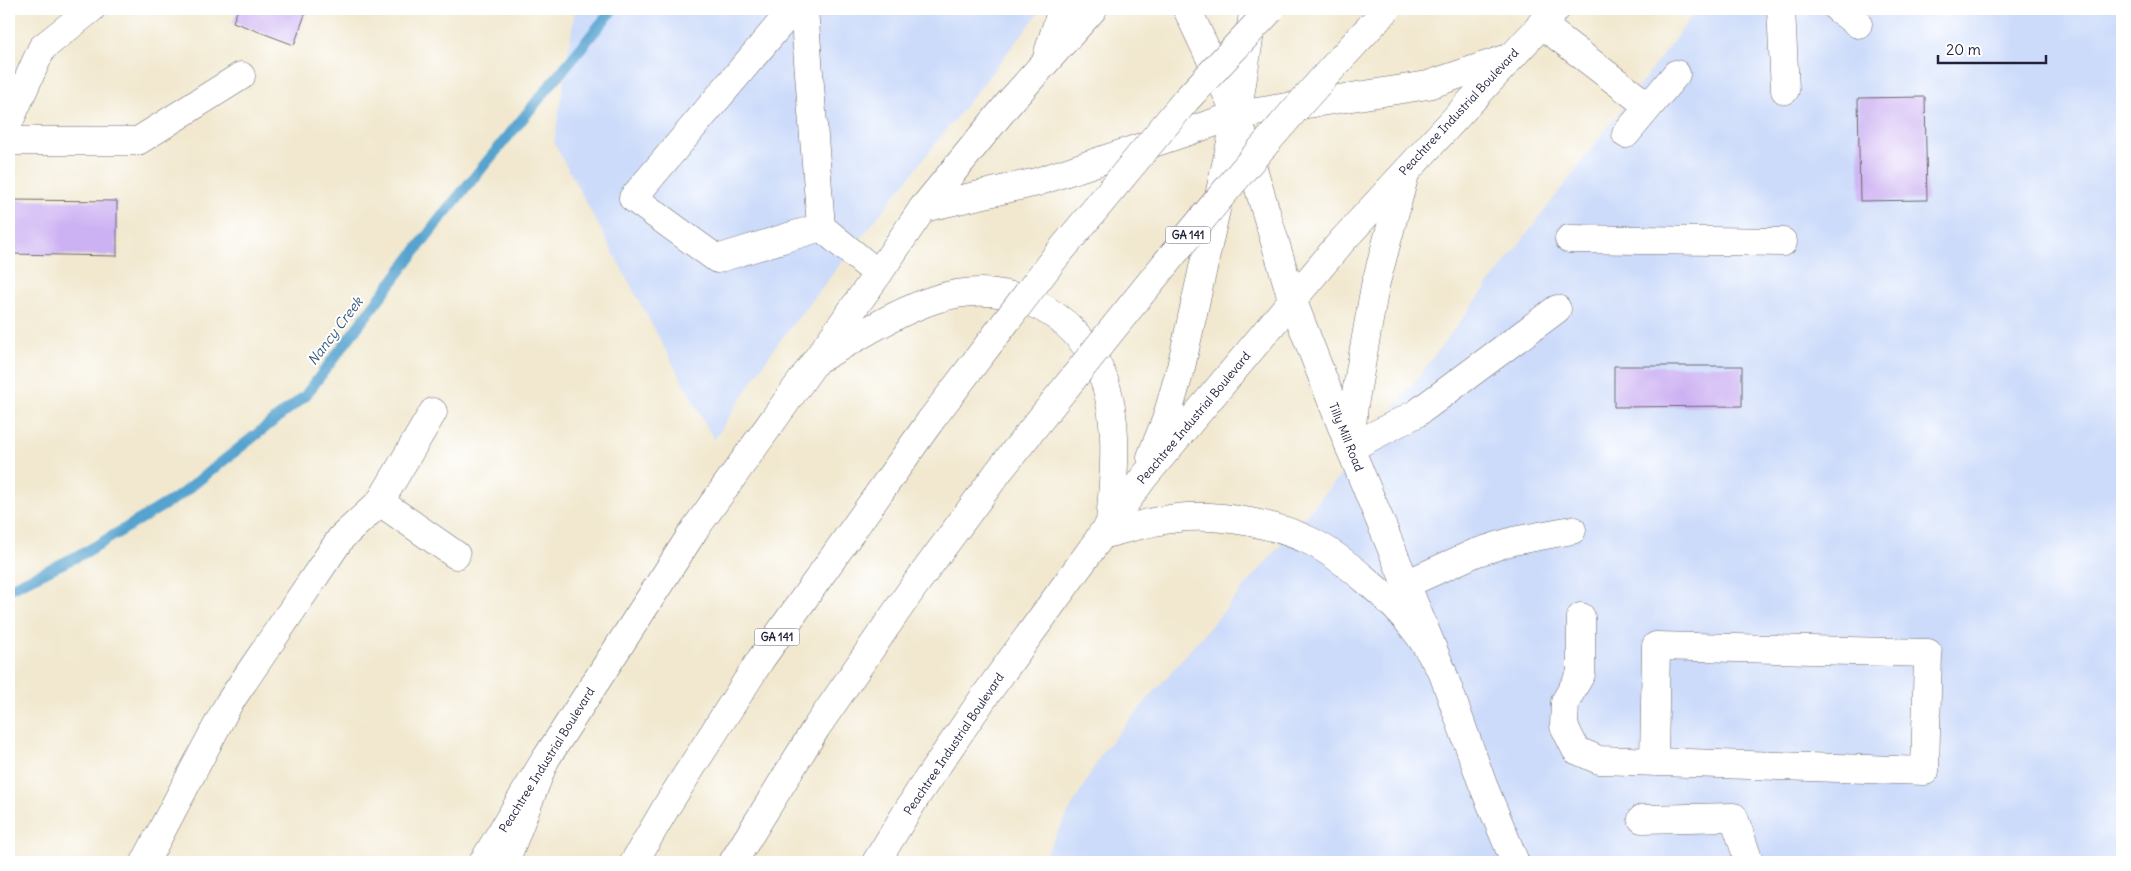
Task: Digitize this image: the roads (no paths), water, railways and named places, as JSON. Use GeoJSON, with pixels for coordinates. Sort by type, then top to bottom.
{"type":"FeatureCollection","features":[{"type":"Feature","properties":{"kind":"main road"},"geometry":{"type":"LineString","coordinates":[[9,122],[42,48],[92,9]]}},
{"type":"Feature","properties":{"kind":"main road"},"geometry":{"type":"LineString","coordinates":[[794,9],[633,198],[717,259],[820,228]]}},
{"type":"Feature","properties":{"kind":"main road"},"geometry":{"type":"LineString","coordinates":[[804,9],[820,228],[878,274]]}},
{"type":"Feature","properties":{"kind":"main road"},"geometry":{"type":"LineString","coordinates":[[1046,61],[1062,9]]}},
{"type":"Feature","properties":{"kind":"main road","name":"Peachtree Industrial Boulevard"},"geometry":{"type":"LineString","coordinates":[[483,862],[545,760],[695,529],[878,274],[923,208],[1092,9]]}},
{"type":"Feature","properties":{"kind":"main road","name":"Tilly Mill Road"},"geometry":{"type":"LineString","coordinates":[[1186,9],[1237,115],[1292,299],[1350,448],[1442,671],[1483,785],[1514,862]]}},
{"type":"Feature","properties":{"kind":"main road"},"geometry":{"type":"LineString","coordinates":[[1144,477],[1166,420],[1181,367],[1237,115],[1253,9]]}},
{"type":"Feature","properties":{"kind":"main road","name":"GA 141"},"geometry":{"type":"LineString","coordinates":[[634,862],[668,804],[761,659],[931,420],[1078,230],[1186,100],[1272,9]]}},
{"type":"Feature","properties":{"kind":"main road","name":"GA 141"},"geometry":{"type":"LineString","coordinates":[[733,862],[816,728],[912,589],[999,471],[1178,247],[1327,71],[1386,9]]}},
{"type":"Feature","properties":{"kind":"main road"},"geometry":{"type":"LineString","coordinates":[[1781,9],[1785,90]]}},
{"type":"Feature","properties":{"kind":"main road"},"geometry":{"type":"LineString","coordinates":[[1549,17],[1648,106]]}},
{"type":"Feature","properties":{"kind":"main road","name":"Peachtree Industrial Boulevard"},"geometry":{"type":"LineString","coordinates":[[876,862],[935,769],[1144,477],[1292,299],[1407,169],[1549,17]]}},
{"type":"Feature","properties":{"kind":"main road"},"geometry":{"type":"LineString","coordinates":[[923,208],[1037,182],[1237,115],[1428,85],[1510,57]]}},
{"type":"Feature","properties":{"kind":"main road"},"geometry":{"type":"LineString","coordinates":[[1626,134],[1676,74]]}},
{"type":"Feature","properties":{"kind":"main road"},"geometry":{"type":"LineString","coordinates":[[9,141],[138,141],[241,76]]}},
{"type":"Feature","properties":{"kind":"main road"},"geometry":{"type":"LineString","coordinates":[[1350,448],[1354,405],[1375,286],[1407,169]]}},
{"type":"Feature","properties":{"kind":"main road"},"geometry":{"type":"LineString","coordinates":[[1569,239],[1783,242]]}},
{"type":"Feature","properties":{"kind":"main road"},"geometry":{"type":"LineString","coordinates":[[816,360],[900,314],[936,299],[968,292],[996,293],[1021,298],[1049,310],[1072,329],[1091,355],[1102,375],[1113,431],[1113,474],[1106,528],[1186,517],[1218,517],[1250,522],[1308,540],[1336,557],[1374,587],[1415,629],[1442,671]]}},
{"type":"Feature","properties":{"kind":"main road"},"geometry":{"type":"LineString","coordinates":[[1350,448],[1417,413],[1557,309]]}},
{"type":"Feature","properties":{"kind":"main road"},"geometry":{"type":"LineString","coordinates":[[145,862],[229,703],[341,538],[380,502],[432,412]]}},
{"type":"Feature","properties":{"kind":"main road"},"geometry":{"type":"LineString","coordinates":[[380,502],[456,554]]}},
{"type":"Feature","properties":{"kind":"main road"},"geometry":{"type":"LineString","coordinates":[[1406,584],[1475,553],[1513,541],[1572,530]]}},
{"type":"Feature","properties":{"kind":"main road"},"geometry":{"type":"LineString","coordinates":[[1581,617],[1581,674],[1565,702],[1564,726],[1576,750],[1599,760],[1654,762],[1925,771],[1928,653],[1656,646],[1654,762]]}},
{"type":"Feature","properties":{"kind":"main road"},"geometry":{"type":"LineString","coordinates":[[505,862],[545,760]]}},
{"type":"Feature","properties":{"kind":"main road"},"geometry":{"type":"LineString","coordinates":[[1642,819],[1734,817],[1749,862]]}},
{"type":"Feature","properties":{"kind":"waterway","name":"Nancy Creek"},"geometry":{"type":"LineString","coordinates":[[9,589],[86,552],[179,496],[305,396],[439,220],[613,9]]}}]}
